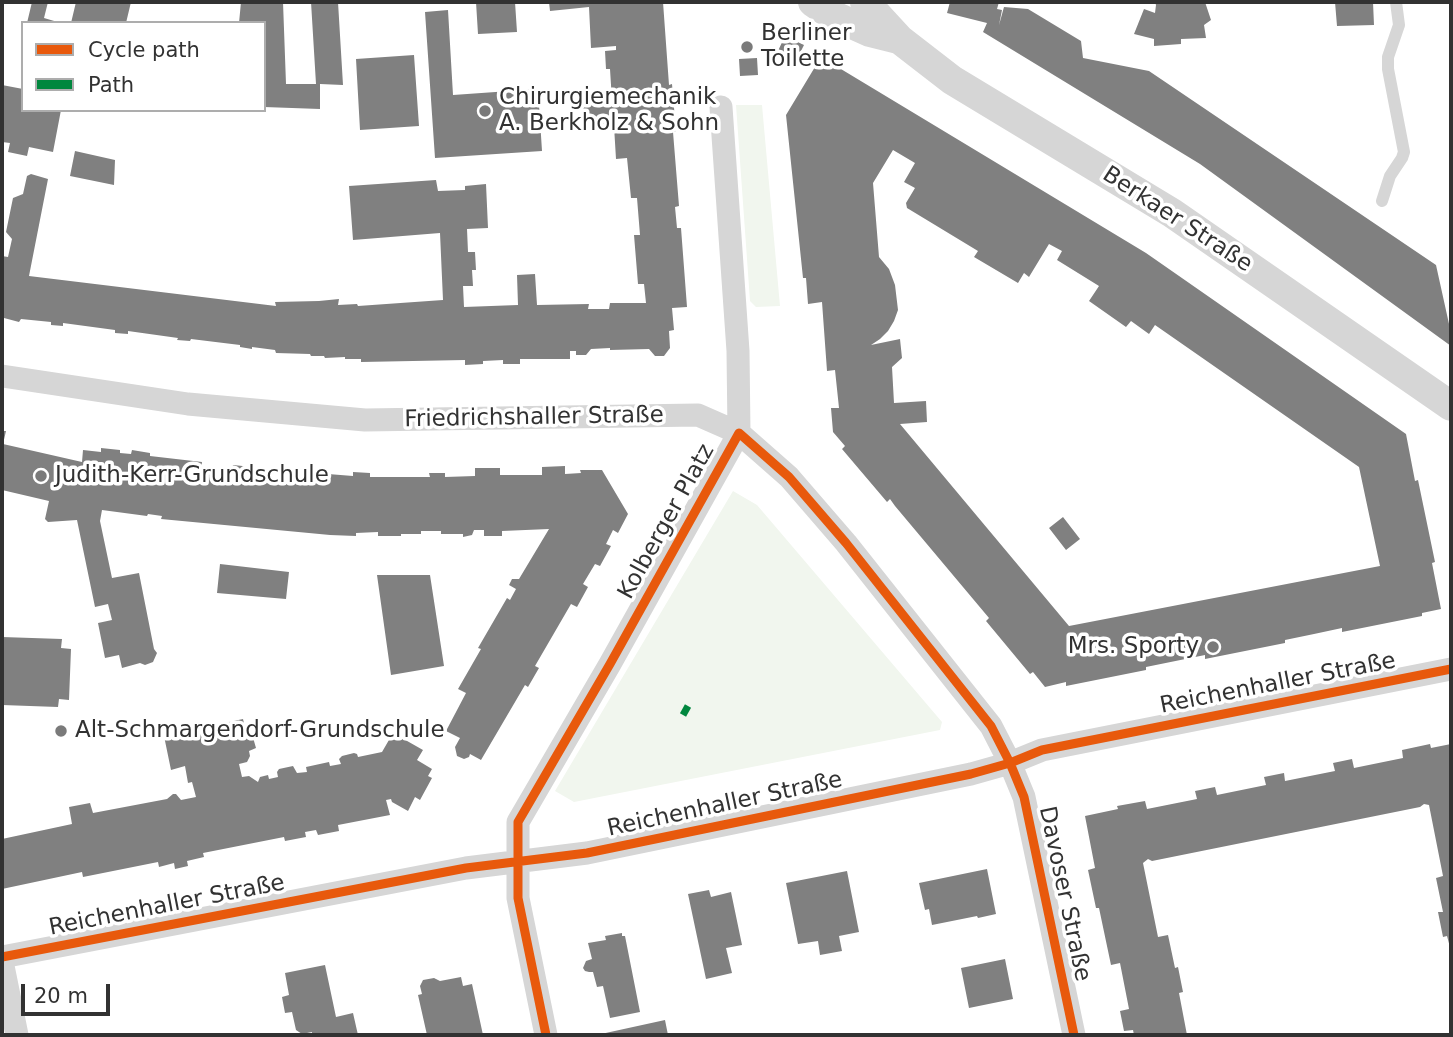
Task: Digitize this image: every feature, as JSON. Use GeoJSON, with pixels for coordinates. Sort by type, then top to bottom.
{"type":"FeatureCollection","features":[{"type":"Feature","properties":{"kind":"street","name":"Berkaer Straße"},"geometry":{"type":"LineString","coordinates":[[813,2],[832,15],[870,32],[899,39]]}},
{"type":"Feature","properties":{"kind":"street","name":"Berkaer Straße"},"geometry":{"type":"LineString","coordinates":[[865,2],[899,39],[952,80],[1172,213],[1451,406]]}},
{"type":"Feature","properties":{"kind":"street"},"geometry":{"type":"LineString","coordinates":[[721,107],[738,351],[739,433]]}},
{"type":"Feature","properties":{"kind":"street","name":"Friedrichshaller Straße"},"geometry":{"type":"LineString","coordinates":[[2,376],[188,404],[365,420],[698,415],[739,433]]}},
{"type":"Feature","properties":{"kind":"street","name":"Kolberger Platz"},"geometry":{"type":"LineString","coordinates":[[546,1035],[518,898],[517,822],[610,664],[739,433],[783,470],[846,543],[991,726],[1010,763]]}},
{"type":"Feature","properties":{"kind":"street","name":"Reichenhaller Straße"},"geometry":{"type":"LineString","coordinates":[[2,959],[466,867],[587,853],[971,774],[1042,750],[1451,669]]}},
{"type":"Feature","properties":{"kind":"street","name":"Davoser Straße"},"geometry":{"type":"LineString","coordinates":[[1010,763],[1024,797],[1074,1035]]}},
{"type":"Feature","properties":{"kind":"street"},"geometry":{"type":"LineString","coordinates":[[2,959],[17,1035]]}},
{"type":"Feature","properties":{"kind":"lane"},"geometry":{"type":"LineString","coordinates":[[1382,201],[1404,152],[1388,69],[1388,57],[1399,25],[1396,2]]}},
{"type":"Feature","properties":{"kind":"shaded area"},"geometry":{"type":"Polygon","coordinates":[[[736,105],[762,105],[780,306],[756,307],[750,301],[736,105]]]}},
{"type":"Feature","properties":{"kind":"shaded area"},"geometry":{"type":"Polygon","coordinates":[[[733,491],[757,505],[942,722],[940,730],[574,802],[555,791],[733,491]]]}},
{"type":"Feature","properties":{"kind":"building"},"geometry":{"type":"Polygon","coordinates":[[[32,2],[48,2],[44,18],[54,21],[27,21],[32,2]]]}},
{"type":"Feature","properties":{"kind":"building"},"geometry":{"type":"Polygon","coordinates":[[[76,2],[131,2],[126,21],[71,21],[76,2]]]}},
{"type":"Feature","properties":{"kind":"building"},"geometry":{"type":"Polygon","coordinates":[[[241,2],[283,2],[286,84],[316,84],[311,2],[338,2],[343,85],[320,84],[320,109],[266,107],[266,21],[239,21],[241,2]]]}},
{"type":"Feature","properties":{"kind":"building"},"geometry":{"type":"Polygon","coordinates":[[[476,2],[515,2],[517,32],[478,34],[476,2]]]}},
{"type":"Feature","properties":{"kind":"building"},"geometry":{"type":"Polygon","coordinates":[[[549,2],[663,2],[669,85],[672,84],[676,131],[673,132],[679,206],[675,207],[677,228],[681,228],[687,307],[672,308],[674,330],[669,331],[670,348],[664,356],[655,356],[649,349],[610,348],[591,349],[586,355],[576,355],[576,351],[570,351],[570,359],[520,359],[520,364],[503,364],[503,360],[465,365],[465,360],[361,362],[361,359],[276,353],[275,350],[191,339],[177,340],[178,338],[128,331],[128,334],[115,333],[115,330],[63,323],[63,326],[51,325],[51,322],[21,319],[19,322],[4,318],[2,323],[2,256],[8,257],[12,239],[6,232],[13,198],[23,194],[27,176],[31,174],[48,179],[29,276],[276,306],[275,302],[339,299],[338,305],[358,306],[443,300],[440,233],[353,240],[349,186],[436,180],[438,191],[465,190],[465,186],[486,184],[488,228],[467,229],[468,252],[475,252],[476,270],[472,270],[473,286],[463,286],[464,307],[518,305],[517,275],[535,274],[537,305],[589,304],[588,309],[609,309],[610,303],[646,303],[644,284],[638,284],[634,235],[640,235],[637,198],[631,198],[627,158],[616,159],[614,126],[584,128],[582,103],[612,101],[610,69],[606,69],[605,51],[616,50],[616,46],[591,48],[589,7],[550,11],[549,2]]]}},
{"type":"Feature","properties":{"kind":"building"},"geometry":{"type":"Polygon","coordinates":[[[950,2],[999,2],[997,9],[1002,10],[999,25],[1004,7],[1028,9],[1081,41],[1083,58],[1149,71],[1436,265],[1451,333],[1451,346],[1200,164],[983,32],[987,23],[947,13],[950,2]]]}},
{"type":"Feature","properties":{"kind":"building"},"geometry":{"type":"Polygon","coordinates":[[[1155,2],[1205,2],[1211,20],[1204,25],[1206,38],[1181,39],[1181,44],[1154,46],[1154,39],[1134,34],[1144,9],[1155,13],[1155,2]]]}},
{"type":"Feature","properties":{"kind":"building"},"geometry":{"type":"Polygon","coordinates":[[[1335,2],[1373,2],[1374,25],[1337,26],[1335,2]]]}},
{"type":"Feature","properties":{"kind":"building"},"geometry":{"type":"Polygon","coordinates":[[[448,10],[453,95],[538,89],[542,151],[435,158],[425,12],[448,10]]]}},
{"type":"Feature","properties":{"kind":"building"},"geometry":{"type":"Polygon","coordinates":[[[785,36],[804,45],[796,61],[777,53],[785,36]]]}},
{"type":"Feature","properties":{"kind":"building","name":"Berliner Toilette"},"geometry":{"type":"Polygon","coordinates":[[[751,41],[752,53],[743,54],[742,42],[751,41]]]}},
{"type":"Feature","properties":{"kind":"building"},"geometry":{"type":"Polygon","coordinates":[[[414,55],[419,126],[360,130],[356,59],[414,55]]]}},
{"type":"Feature","properties":{"kind":"building"},"geometry":{"type":"Polygon","coordinates":[[[821,57],[1146,253],[1406,434],[1435,562],[1432,563],[1441,609],[1422,613],[1422,616],[1342,632],[1342,628],[1205,659],[1205,655],[1066,686],[1066,682],[1045,687],[1033,672],[1030,674],[986,621],[989,618],[890,499],[887,502],[842,449],[845,446],[833,432],[831,408],[839,408],[835,370],[827,371],[822,302],[808,304],[806,278],[803,278],[786,115],[821,57]],[[893,150],[873,183],[879,257],[889,269],[895,285],[898,310],[888,331],[871,345],[900,339],[902,358],[892,367],[894,403],[926,401],[927,422],[900,424],[1069,626],[1380,566],[1359,467],[1155,325],[1149,334],[1131,321],[1126,327],[1089,301],[1099,286],[1057,260],[1062,251],[1049,244],[1029,277],[1024,273],[1018,283],[974,257],[978,251],[907,208],[906,203],[915,188],[904,182],[915,163],[893,150]]]}},
{"type":"Feature","properties":{"kind":"building"},"geometry":{"type":"Polygon","coordinates":[[[757,58],[758,75],[740,76],[739,59],[757,58]]]}},
{"type":"Feature","properties":{"kind":"building"},"geometry":{"type":"Polygon","coordinates":[[[2,85],[21,89],[21,112],[61,112],[53,152],[29,147],[27,156],[8,152],[10,143],[2,142],[2,85]]]}},
{"type":"Feature","properties":{"kind":"building"},"geometry":{"type":"Polygon","coordinates":[[[75,151],[115,160],[114,185],[70,176],[75,151]]]}},
{"type":"Feature","properties":{"kind":"building"},"geometry":{"type":"Polygon","coordinates":[[[2,431],[6,431],[3,444],[82,462],[83,450],[101,452],[101,448],[131,454],[132,450],[150,453],[150,456],[202,462],[201,470],[231,474],[233,465],[271,469],[270,478],[301,482],[303,472],[353,476],[353,472],[370,473],[370,477],[430,477],[429,473],[445,473],[445,477],[475,476],[475,468],[500,468],[500,475],[542,475],[542,467],[565,466],[565,474],[581,473],[580,470],[602,470],[628,514],[618,533],[613,530],[606,544],[611,546],[600,566],[595,564],[583,584],[588,587],[577,607],[571,604],[535,666],[539,668],[528,687],[525,685],[481,760],[470,754],[464,759],[457,756],[455,747],[460,738],[446,731],[466,693],[458,689],[507,598],[510,600],[516,589],[509,585],[512,579],[519,579],[549,529],[502,531],[502,536],[484,536],[484,530],[474,530],[472,535],[463,537],[463,534],[441,534],[441,531],[421,531],[421,534],[401,536],[378,536],[378,532],[356,533],[356,536],[330,535],[161,519],[162,516],[102,510],[100,521],[112,578],[139,573],[157,653],[153,662],[122,668],[119,655],[105,658],[98,623],[112,620],[108,604],[95,607],[77,520],[48,522],[45,519],[49,501],[2,490],[2,431]]]}},
{"type":"Feature","properties":{"kind":"building"},"geometry":{"type":"Polygon","coordinates":[[[1063,517],[1080,539],[1066,550],[1049,528],[1063,517]]]}},
{"type":"Feature","properties":{"kind":"building"},"geometry":{"type":"Polygon","coordinates":[[[220,564],[289,572],[286,599],[217,593],[220,564]]]}},
{"type":"Feature","properties":{"kind":"building"},"geometry":{"type":"Polygon","coordinates":[[[377,575],[430,575],[444,666],[391,675],[377,575]]]}},
{"type":"Feature","properties":{"kind":"building"},"geometry":{"type":"Polygon","coordinates":[[[2,637],[62,639],[61,648],[71,649],[69,700],[59,699],[58,707],[2,705],[2,637]]]}},
{"type":"Feature","properties":{"kind":"building"},"geometry":{"type":"Polygon","coordinates":[[[243,719],[246,732],[252,734],[256,748],[249,751],[247,762],[239,764],[242,777],[249,776],[258,782],[260,777],[268,775],[269,779],[278,777],[279,769],[293,766],[297,773],[307,772],[306,767],[329,762],[330,766],[341,764],[339,759],[342,756],[354,753],[358,757],[382,752],[393,733],[423,750],[417,760],[432,769],[428,776],[432,778],[420,800],[415,797],[408,811],[391,799],[386,800],[390,815],[338,825],[339,831],[318,835],[316,830],[305,832],[306,837],[285,841],[284,837],[203,853],[204,857],[187,861],[188,866],[175,869],[174,863],[159,867],[158,862],[83,877],[82,872],[2,889],[2,839],[72,824],[69,807],[90,803],[93,813],[167,799],[173,794],[181,800],[196,797],[192,782],[188,783],[185,766],[171,770],[164,736],[243,719]]]}},
{"type":"Feature","properties":{"kind":"building"},"geometry":{"type":"Polygon","coordinates":[[[1430,744],[1431,748],[1451,744],[1451,951],[1447,936],[1443,937],[1438,912],[1443,912],[1436,878],[1443,876],[1429,805],[1152,861],[1148,859],[1143,863],[1158,937],[1168,935],[1175,968],[1178,967],[1183,992],[1179,993],[1187,1035],[1134,1035],[1133,1030],[1124,1031],[1120,1011],[1129,1009],[1120,963],[1111,965],[1099,908],[1096,908],[1088,870],[1095,868],[1085,816],[1145,801],[1147,809],[1197,799],[1195,791],[1215,787],[1217,795],[1266,785],[1264,777],[1284,773],[1285,781],[1335,771],[1333,763],[1352,759],[1354,768],[1403,758],[1402,750],[1430,744]]]}},
{"type":"Feature","properties":{"kind":"building"},"geometry":{"type":"Polygon","coordinates":[[[987,869],[996,914],[932,925],[929,909],[925,910],[919,883],[987,869]]]}},
{"type":"Feature","properties":{"kind":"building"},"geometry":{"type":"Polygon","coordinates":[[[847,871],[859,932],[839,936],[842,951],[820,955],[818,941],[798,944],[786,883],[847,871]]]}},
{"type":"Feature","properties":{"kind":"building"},"geometry":{"type":"Polygon","coordinates":[[[709,890],[711,897],[731,892],[742,945],[726,948],[732,973],[706,979],[688,894],[709,890]]]}},
{"type":"Feature","properties":{"kind":"building"},"geometry":{"type":"Polygon","coordinates":[[[622,933],[622,936],[625,936],[640,1012],[610,1018],[603,986],[597,987],[593,972],[583,968],[586,961],[592,959],[588,943],[606,940],[605,936],[622,933]]]}},
{"type":"Feature","properties":{"kind":"building"},"geometry":{"type":"Polygon","coordinates":[[[1005,959],[1013,999],[969,1008],[961,968],[1005,959]]]}},
{"type":"Feature","properties":{"kind":"building"},"geometry":{"type":"Polygon","coordinates":[[[325,965],[336,1017],[353,1013],[358,1035],[312,1035],[312,1032],[302,1034],[296,1030],[292,1012],[285,1013],[282,997],[289,995],[285,973],[325,965]]]}},
{"type":"Feature","properties":{"kind":"building"},"geometry":{"type":"Polygon","coordinates":[[[461,977],[463,986],[472,984],[483,1035],[427,1035],[418,995],[422,994],[420,986],[423,980],[434,978],[440,981],[461,977]]]}},
{"type":"Feature","properties":{"kind":"building"},"geometry":{"type":"Polygon","coordinates":[[[665,1020],[668,1035],[601,1035],[601,1034],[665,1020]]]}},
{"type":"Feature","properties":{"kind":"marked path"},"geometry":{"type":"LineString","coordinates":[[683,715],[688,706]]}},
{"type":"Feature","properties":{"kind":"cycle path"},"geometry":{"type":"LineString","coordinates":[[546,1035],[518,898],[518,822],[739,433],[789,477],[846,543],[991,726],[1024,797],[1074,1035]]}},
{"type":"Feature","properties":{"kind":"cycle path"},"geometry":{"type":"LineString","coordinates":[[2,957],[466,868],[587,853],[971,774],[1042,750],[1451,669]]}},
{"type":"Feature","properties":{"kind":"place","name":"Berliner Toilette"},"geometry":{"type":"Point","coordinates":[747,47]}},
{"type":"Feature","properties":{"kind":"place","name":"Chirurgiemechanik A. Berkholz & Sohn"},"geometry":{"type":"Point","coordinates":[485,111]}},
{"type":"Feature","properties":{"kind":"place","name":"Judith-Kerr-Grundschule"},"geometry":{"type":"Point","coordinates":[41,476]}},
{"type":"Feature","properties":{"kind":"place","name":"Mrs. Sporty"},"geometry":{"type":"Point","coordinates":[1213,647]}},
{"type":"Feature","properties":{"kind":"place","name":"Alt-Schmargendorf-Grundschule"},"geometry":{"type":"Point","coordinates":[61,731]}}]}
